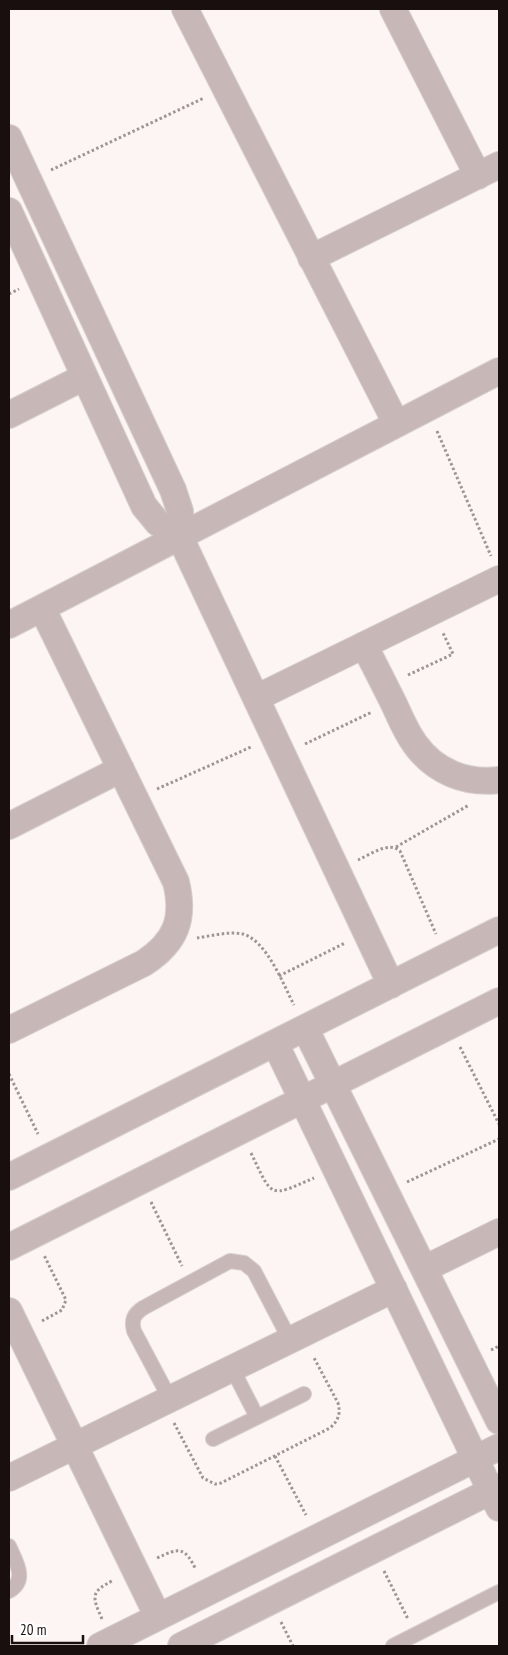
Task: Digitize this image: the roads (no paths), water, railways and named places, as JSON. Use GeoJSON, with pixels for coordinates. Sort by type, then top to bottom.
{"type":"FeatureCollection","features":[{"type":"Feature","properties":{"kind":"street"},"geometry":{"type":"LineString","coordinates":[[185,9],[396,423]]}},
{"type":"Feature","properties":{"kind":"street"},"geometry":{"type":"LineString","coordinates":[[312,258],[488,171],[393,9]]}},
{"type":"Feature","properties":{"kind":"street"},"geometry":{"type":"LineString","coordinates":[[9,138],[173,490],[180,511],[180,537],[391,985]]}},
{"type":"Feature","properties":{"kind":"street"},"geometry":{"type":"LineString","coordinates":[[9,211],[144,506],[158,523],[180,537]]}},
{"type":"Feature","properties":{"kind":"street"},"geometry":{"type":"LineString","coordinates":[[9,625],[499,371]]}},
{"type":"Feature","properties":{"kind":"street"},"geometry":{"type":"LineString","coordinates":[[9,415],[84,377]]}},
{"type":"Feature","properties":{"kind":"street"},"geometry":{"type":"LineString","coordinates":[[256,698],[433,611],[496,568]]}},
{"type":"Feature","properties":{"kind":"street"},"geometry":{"type":"LineString","coordinates":[[9,1030],[144,963],[168,943],[176,929],[180,914],[180,897],[176,882],[42,608]]}},
{"type":"Feature","properties":{"kind":"street"},"geometry":{"type":"LineString","coordinates":[[364,645],[414,744],[425,757],[454,775],[470,780],[499,780]]}},
{"type":"Feature","properties":{"kind":"street"},"geometry":{"type":"LineString","coordinates":[[9,826],[121,770]]}},
{"type":"Feature","properties":{"kind":"street"},"geometry":{"type":"LineString","coordinates":[[9,1178],[499,930]]}},
{"type":"Feature","properties":{"kind":"street"},"geometry":{"type":"LineString","coordinates":[[9,1247],[499,1001]]}},
{"type":"Feature","properties":{"kind":"street"},"geometry":{"type":"LineString","coordinates":[[305,1028],[499,1421]]}},
{"type":"Feature","properties":{"kind":"street"},"geometry":{"type":"LineString","coordinates":[[181,1646],[374,1550],[496,1496],[476,1459],[275,1043]]}},
{"type":"Feature","properties":{"kind":"street"},"geometry":{"type":"LineString","coordinates":[[424,1269],[499,1232]]}},
{"type":"Feature","properties":{"kind":"street"},"geometry":{"type":"LineString","coordinates":[[9,1478],[394,1289]]}},
{"type":"Feature","properties":{"kind":"street"},"geometry":{"type":"LineString","coordinates":[[14,1321],[158,1617]]}},
{"type":"Feature","properties":{"kind":"street"},"geometry":{"type":"LineString","coordinates":[[100,1646],[499,1447]]}},
{"type":"Feature","properties":{"kind":"lane"},"geometry":{"type":"LineString","coordinates":[[170,1399],[134,1331],[132,1324],[134,1317],[137,1311],[230,1261],[244,1263],[254,1271],[290,1340]]}},
{"type":"Feature","properties":{"kind":"lane"},"geometry":{"type":"LineString","coordinates":[[232,1368],[257,1417]]}},
{"type":"Feature","properties":{"kind":"lane"},"geometry":{"type":"LineString","coordinates":[[213,1439],[304,1394]]}},
{"type":"Feature","properties":{"kind":"lane"},"geometry":{"type":"LineString","coordinates":[[9,1546],[20,1573],[19,1581],[9,1591]]}},
{"type":"Feature","properties":{"kind":"lane"},"geometry":{"type":"LineString","coordinates":[[393,1646],[499,1592]]}}]}
